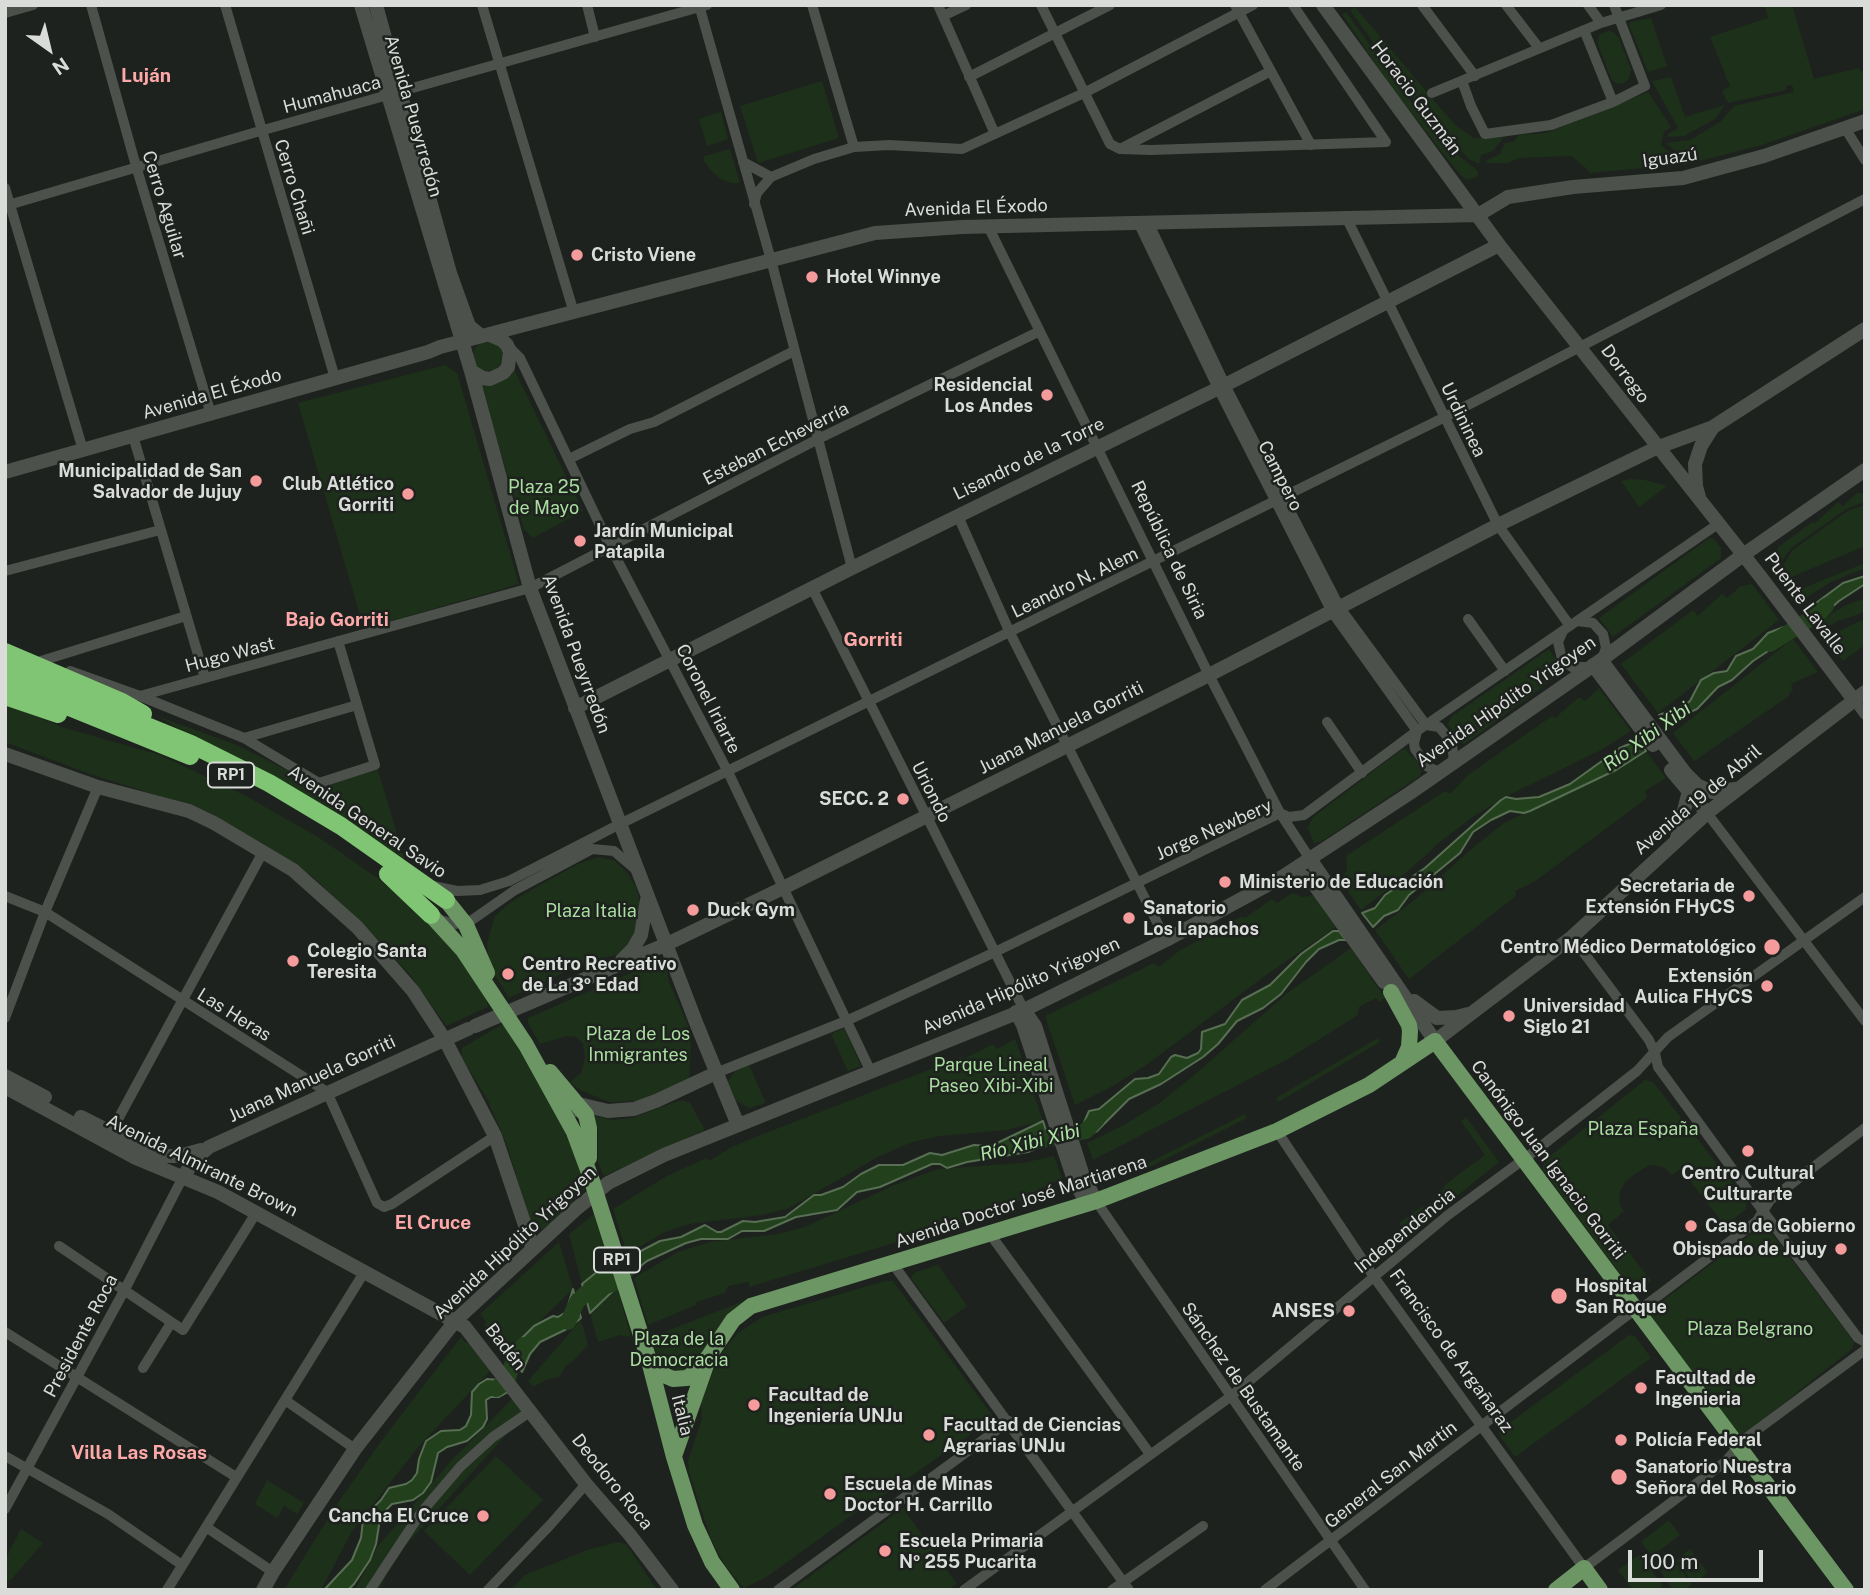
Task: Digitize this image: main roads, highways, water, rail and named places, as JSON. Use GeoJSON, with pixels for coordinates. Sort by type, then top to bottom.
{"type":"FeatureCollection","features":[{"type":"Feature","properties":{"kind":"highway"},"geometry":{"type":"LineString","coordinates":[[5,652],[122,702],[191,744]]}},
{"type":"Feature","properties":{"kind":"highway","name":"Avenida General Savio"},"geometry":{"type":"LineString","coordinates":[[5,668],[191,744],[269,783],[341,825],[446,901]]}},
{"type":"Feature","properties":{"kind":"highway","name":"Avenida General Savio"},"geometry":{"type":"LineString","coordinates":[[5,681],[186,754],[246,782],[319,825],[382,868],[431,915]]}},
{"type":"Feature","properties":{"kind":"highway"},"geometry":{"type":"LineString","coordinates":[[5,696],[150,741]]}},
{"type":"Feature","properties":{"kind":"main road","name":"Avenida Pueyrredón"},"geometry":{"type":"LineString","coordinates":[[361,5],[477,338]]}},
{"type":"Feature","properties":{"kind":"main road","name":"Avenida Pueyrredón"},"geometry":{"type":"LineString","coordinates":[[376,5],[393,94],[460,302],[477,338]]}},
{"type":"Feature","properties":{"kind":"main road","name":"Horacio Guzmán"},"geometry":{"type":"LineString","coordinates":[[1323,5],[1478,215]]}},
{"type":"Feature","properties":{"kind":"main road","name":"Iguazú"},"geometry":{"type":"LineString","coordinates":[[1478,215],[1508,197],[1573,187],[1683,178],[1764,156],[1865,121]]}},
{"type":"Feature","properties":{"kind":"main road"},"geometry":{"type":"LineString","coordinates":[[1443,215],[1462,205],[1464,195]]}},
{"type":"Feature","properties":{"kind":"main road","name":"Avenida El Éxodo"},"geometry":{"type":"LineString","coordinates":[[5,472],[477,338],[875,233],[988,226],[1478,215]]}},
{"type":"Feature","properties":{"kind":"main road","name":"Dorrego"},"geometry":{"type":"LineString","coordinates":[[1478,215],[1743,555]]}},
{"type":"Feature","properties":{"kind":"main road","name":"Lisandro de la Torre"},"geometry":{"type":"LineString","coordinates":[[575,708],[852,568],[1222,387],[1499,245]]}},
{"type":"Feature","properties":{"kind":"main road","name":"Juana Manuela Gorriti"},"geometry":{"type":"LineString","coordinates":[[183,1177],[195,1159],[209,1147],[327,1092],[667,944],[926,818],[1336,610],[1497,525],[1657,447],[1713,427],[1865,329]]}},
{"type":"Feature","properties":{"kind":"main road"},"geometry":{"type":"LineString","coordinates":[[477,338],[502,340],[507,345],[510,360],[503,373],[490,379],[483,378],[468,364],[477,338]]}},
{"type":"Feature","properties":{"kind":"main road","name":"Avenida El Éxodo"},"geometry":{"type":"LineString","coordinates":[[428,352],[454,355],[468,364]]}},
{"type":"Feature","properties":{"kind":"main road","name":"Avenida Pueyrredón"},"geometry":{"type":"LineString","coordinates":[[468,364],[530,588],[738,1125]]}},
{"type":"Feature","properties":{"kind":"main road"},"geometry":{"type":"LineString","coordinates":[[1704,507],[1696,486],[1695,464],[1701,446],[1713,427]]}},
{"type":"Feature","properties":{"kind":"main road","name":"Avenida Hipólito Yrigoyen"},"geometry":{"type":"LineString","coordinates":[[263,1590],[355,1449],[456,1320],[612,1180],[664,1155],[1020,1011],[1166,940],[1282,877],[1454,762],[1602,668],[1743,555],[1865,470]]}},
{"type":"Feature","properties":{"kind":"main road","name":"Puente Lavalle"},"geometry":{"type":"LineString","coordinates":[[1743,555],[1836,677],[1859,696]]}},
{"type":"Feature","properties":{"kind":"main road"},"geometry":{"type":"LineString","coordinates":[[1602,668],[1707,813]]}},
{"type":"Feature","properties":{"kind":"main road","name":"Avenida 19 de Abril"},"geometry":{"type":"LineString","coordinates":[[1432,1044],[1572,937],[1677,838],[1859,696]]}},
{"type":"Feature","properties":{"kind":"main road"},"geometry":{"type":"LineString","coordinates":[[5,754],[98,787],[189,811],[293,870],[357,927],[413,991],[445,1040],[495,1136],[533,1249]]}},
{"type":"Feature","properties":{"kind":"main road"},"geometry":{"type":"LineString","coordinates":[[1681,775],[1704,790],[1716,792],[1739,788]]}},
{"type":"Feature","properties":{"kind":"main road"},"geometry":{"type":"LineString","coordinates":[[1677,838],[1689,791]]}},
{"type":"Feature","properties":{"kind":"main road","name":"República de Siria"},"geometry":{"type":"LineString","coordinates":[[1310,859],[1322,887],[1394,989]]}},
{"type":"Feature","properties":{"kind":"main road"},"geometry":{"type":"LineString","coordinates":[[1282,877],[1303,876],[1322,887]]}},
{"type":"Feature","properties":{"kind":"main road"},"geometry":{"type":"LineString","coordinates":[[615,965],[629,955],[641,935],[648,895]]}},
{"type":"Feature","properties":{"kind":"main road","name":"Avenida General Savio"},"geometry":{"type":"LineString","coordinates":[[446,901],[465,923],[487,980]]}},
{"type":"Feature","properties":{"kind":"main road","name":"Avenida General Savio"},"geometry":{"type":"LineString","coordinates":[[431,915],[487,980],[529,1044],[586,1115],[591,1178]]}},
{"type":"Feature","properties":{"kind":"main road"},"geometry":{"type":"LineString","coordinates":[[1394,989],[1437,1017],[1457,1017],[1475,1012]]}},
{"type":"Feature","properties":{"kind":"main road"},"geometry":{"type":"LineString","coordinates":[[1394,989],[1410,1031],[1408,1052],[1401,1065]]}},
{"type":"Feature","properties":{"kind":"main road","name":"Canónigo Juan Ignacio Gorriti"},"geometry":{"type":"LineString","coordinates":[[1394,989],[1836,1590]]}},
{"type":"Feature","properties":{"kind":"main road"},"geometry":{"type":"LineString","coordinates":[[1020,1011],[1030,1027],[1079,1178],[1091,1202]]}},
{"type":"Feature","properties":{"kind":"main road","name":"Avenida General Savio"},"geometry":{"type":"LineString","coordinates":[[529,1044],[571,1126],[591,1178]]}},
{"type":"Feature","properties":{"kind":"main road","name":"Avenida Doctor José Martiarena"},"geometry":{"type":"LineString","coordinates":[[709,1356],[733,1320],[751,1306],[1091,1202],[1277,1131],[1340,1101],[1432,1044]]}},
{"type":"Feature","properties":{"kind":"main road","name":"RP1"},"geometry":{"type":"LineString","coordinates":[[579,1106],[624,1111],[656,1101],[716,1073]]}},
{"type":"Feature","properties":{"kind":"main road","name":"Avenida Almirante Brown"},"geometry":{"type":"LineString","coordinates":[[5,1076],[162,1156],[179,1156],[209,1147]]}},
{"type":"Feature","properties":{"kind":"main road","name":"Avenida Almirante Brown"},"geometry":{"type":"LineString","coordinates":[[5,1087],[136,1158],[218,1192],[456,1320]]}},
{"type":"Feature","properties":{"kind":"main road","name":"RP1"},"geometry":{"type":"LineString","coordinates":[[564,1089],[598,1108]]}},
{"type":"Feature","properties":{"kind":"main road"},"geometry":{"type":"LineString","coordinates":[[571,1126],[570,1115],[579,1106]]}},
{"type":"Feature","properties":{"kind":"main road"},"geometry":{"type":"LineString","coordinates":[[209,1147],[200,1162],[199,1170],[203,1178],[218,1192]]}},
{"type":"Feature","properties":{"kind":"main road","name":"Italia"},"geometry":{"type":"LineString","coordinates":[[591,1178],[648,1357],[674,1457],[701,1542],[732,1590]]}},
{"type":"Feature","properties":{"kind":"main road","name":"Badén"},"geometry":{"type":"LineString","coordinates":[[456,1320],[466,1328],[526,1405]]}},
{"type":"Feature","properties":{"kind":"main road"},"geometry":{"type":"LineString","coordinates":[[648,1357],[660,1373],[677,1379],[691,1376],[709,1356]]}},
{"type":"Feature","properties":{"kind":"main road"},"geometry":{"type":"LineString","coordinates":[[674,1457],[709,1356]]}},
{"type":"Feature","properties":{"kind":"main road","name":"Deodoro Roca"},"geometry":{"type":"LineString","coordinates":[[526,1405],[672,1590]]}},
{"type":"Feature","properties":{"kind":"main road","name":"Canónigo Juan Ignacio Gorriti"},"geometry":{"type":"LineString","coordinates":[[1736,1451],[1846,1590]]}},
{"type":"Feature","properties":{"kind":"main road","name":"Francisco de Argañaraz"},"geometry":{"type":"LineString","coordinates":[[1556,1590],[1584,1568],[1600,1590]]}},
{"type":"Feature","properties":{"kind":"water"},"geometry":{"type":"Polygon","coordinates":[[[1865,576],[1865,584],[1839,601],[1813,624],[1804,612],[1843,583],[1865,576]]]}},
{"type":"Feature","properties":{"kind":"water"},"geometry":{"type":"Polygon","coordinates":[[[1784,627],[1791,636],[1753,661],[1732,680],[1718,687],[1697,709],[1672,720],[1667,726],[1659,715],[1685,705],[1701,680],[1714,673],[1727,671],[1736,656],[1753,649],[1768,633],[1784,627]]]}},
{"type":"Feature","properties":{"kind":"water"},"geometry":{"type":"Polygon","coordinates":[[[1638,740],[1646,751],[1616,770],[1530,811],[1510,811],[1473,832],[1460,853],[1409,895],[1398,910],[1384,916],[1373,927],[1362,913],[1375,908],[1385,895],[1425,868],[1501,800],[1506,797],[1539,797],[1570,784],[1620,748],[1638,740]]]}},
{"type":"Feature","properties":{"kind":"water"},"geometry":{"type":"Polygon","coordinates":[[[1333,931],[1339,931],[1346,940],[1339,940],[1319,949],[1281,994],[1263,1008],[1237,1021],[1203,1057],[1161,1084],[1129,1099],[1097,1131],[1085,1137],[1082,1127],[1089,1111],[1099,1109],[1135,1079],[1159,1074],[1171,1057],[1175,1055],[1187,1058],[1198,1053],[1201,1049],[1202,1032],[1225,1024],[1242,1000],[1270,985],[1301,954],[1333,931]]]}},
{"type":"Feature","properties":{"kind":"water"},"geometry":{"type":"Polygon","coordinates":[[[1043,1121],[1050,1143],[1028,1152],[947,1168],[932,1164],[880,1187],[857,1192],[837,1210],[796,1217],[764,1231],[742,1231],[728,1239],[701,1239],[686,1243],[647,1261],[632,1273],[629,1264],[637,1253],[660,1241],[681,1237],[705,1225],[721,1232],[743,1221],[755,1222],[785,1217],[814,1195],[843,1187],[879,1165],[903,1165],[930,1153],[942,1155],[974,1145],[991,1146],[1043,1121]]]}},
{"type":"Feature","properties":{"kind":"water"},"geometry":{"type":"Polygon","coordinates":[[[609,1262],[617,1287],[590,1313],[582,1284],[609,1262]]]}},
{"type":"Feature","properties":{"kind":"water"},"geometry":{"type":"Polygon","coordinates":[[[573,1289],[581,1318],[569,1328],[540,1342],[530,1354],[522,1372],[507,1353],[534,1326],[566,1312],[573,1289]]]}},
{"type":"Feature","properties":{"kind":"water"},"geometry":{"type":"Polygon","coordinates":[[[487,1379],[499,1380],[508,1392],[486,1400],[487,1419],[483,1427],[467,1441],[447,1447],[438,1453],[431,1482],[423,1493],[413,1500],[392,1504],[387,1509],[379,1525],[370,1560],[354,1584],[348,1590],[324,1590],[352,1560],[361,1538],[363,1520],[368,1513],[389,1488],[412,1480],[417,1473],[426,1441],[441,1431],[460,1430],[466,1426],[471,1415],[472,1392],[487,1379]]]}},
{"type":"Feature","properties":{"kind":"waterway","name":"Río Xibi Xibi"},"geometry":{"type":"LineString","coordinates":[[1770,644],[1818,614],[1826,606]]}},
{"type":"Feature","properties":{"kind":"waterway","name":"Río Xibi Xibi"},"geometry":{"type":"LineString","coordinates":[[1028,1143],[1086,1131],[1097,1119]]}},
{"type":"Feature","properties":{"kind":"waterway","name":"Río Xibi Xibi"},"geometry":{"type":"LineString","coordinates":[[568,1322],[577,1302],[585,1294],[614,1283],[631,1266]]}},
{"type":"Feature","properties":{"kind":"waterway","name":"Río Xibi Xibi"},"geometry":{"type":"LineString","coordinates":[[496,1389],[508,1378],[515,1356],[524,1345]]}},
{"type":"Feature","properties":{"kind":"place","name":"Cristo Viene"},"geometry":{"type":"Point","coordinates":[577,255]}},
{"type":"Feature","properties":{"kind":"place","name":"Hotel Winnye"},"geometry":{"type":"Point","coordinates":[812,277]}},
{"type":"Feature","properties":{"kind":"place","name":"Residencial Los Andes"},"geometry":{"type":"Point","coordinates":[1047,395]}},
{"type":"Feature","properties":{"kind":"place","name":"Municipalidad de San Salvador de Jujuy"},"geometry":{"type":"Point","coordinates":[256,481]}},
{"type":"Feature","properties":{"kind":"place","name":"Club Atlético Gorriti"},"geometry":{"type":"Point","coordinates":[408,494]}},
{"type":"Feature","properties":{"kind":"place","name":"Jardín Municipal Patapila"},"geometry":{"type":"Point","coordinates":[580,541]}},
{"type":"Feature","properties":{"kind":"place","name":"SECC. 2"},"geometry":{"type":"Point","coordinates":[903,799]}},
{"type":"Feature","properties":{"kind":"place","name":"Ministerio de Educación"},"geometry":{"type":"Point","coordinates":[1225,882]}},
{"type":"Feature","properties":{"kind":"place","name":"Secretaria de Extensión FHyCS"},"geometry":{"type":"Point","coordinates":[1749,896]}},
{"type":"Feature","properties":{"kind":"place","name":"Duck Gym"},"geometry":{"type":"Point","coordinates":[693,910]}},
{"type":"Feature","properties":{"kind":"place","name":"Sanatorio Los Lapachos"},"geometry":{"type":"Point","coordinates":[1129,918]}},
{"type":"Feature","properties":{"kind":"place","name":"Centro Médico Dermatológico"},"geometry":{"type":"Point","coordinates":[1772,947]}},
{"type":"Feature","properties":{"kind":"place","name":"Colegio Santa Teresita"},"geometry":{"type":"Point","coordinates":[293,961]}},
{"type":"Feature","properties":{"kind":"place","name":"Centro Recreativo de La 3º Edad"},"geometry":{"type":"Point","coordinates":[508,974]}},
{"type":"Feature","properties":{"kind":"place","name":"Extensión Aulica FHyCS"},"geometry":{"type":"Point","coordinates":[1767,986]}},
{"type":"Feature","properties":{"kind":"place","name":"Universidad Siglo 21"},"geometry":{"type":"Point","coordinates":[1509,1016]}},
{"type":"Feature","properties":{"kind":"place","name":"Centro Cultural Culturarte"},"geometry":{"type":"Point","coordinates":[1748,1151]}},
{"type":"Feature","properties":{"kind":"place","name":"Casa de Gobierno"},"geometry":{"type":"Point","coordinates":[1691,1226]}},
{"type":"Feature","properties":{"kind":"place","name":"Obispado de Jujuy"},"geometry":{"type":"Point","coordinates":[1841,1249]}},
{"type":"Feature","properties":{"kind":"place","name":"Hospital San Roque"},"geometry":{"type":"Point","coordinates":[1559,1296]}},
{"type":"Feature","properties":{"kind":"place","name":"ANSES"},"geometry":{"type":"Point","coordinates":[1349,1311]}},
{"type":"Feature","properties":{"kind":"place","name":"Facultad de Ingenieria"},"geometry":{"type":"Point","coordinates":[1641,1388]}},
{"type":"Feature","properties":{"kind":"place","name":"Facultad de Ingeniería UNJu"},"geometry":{"type":"Point","coordinates":[754,1405]}},
{"type":"Feature","properties":{"kind":"place","name":"Facultad de Ciencias Agrarias UNJu"},"geometry":{"type":"Point","coordinates":[929,1435]}},
{"type":"Feature","properties":{"kind":"place","name":"Policía Federal"},"geometry":{"type":"Point","coordinates":[1621,1440]}},
{"type":"Feature","properties":{"kind":"place","name":"Sanatorio Nuestra Señora del Rosario"},"geometry":{"type":"Point","coordinates":[1619,1477]}},
{"type":"Feature","properties":{"kind":"place","name":"Escuela de Minas Doctor H. Carrillo"},"geometry":{"type":"Point","coordinates":[830,1494]}},
{"type":"Feature","properties":{"kind":"place","name":"Cancha El Cruce"},"geometry":{"type":"Point","coordinates":[483,1516]}},
{"type":"Feature","properties":{"kind":"place","name":"Escuela Primaria Nº 255 Pucarita"},"geometry":{"type":"Point","coordinates":[885,1551]}},
{"type":"Feature","properties":{"kind":"district","name":"Luján"},"geometry":{"type":"Point","coordinates":[146,76]}},
{"type":"Feature","properties":{"kind":"district","name":"Bajo Gorriti"},"geometry":{"type":"Point","coordinates":[337,620]}},
{"type":"Feature","properties":{"kind":"district","name":"Gorriti"},"geometry":{"type":"Point","coordinates":[873,640]}},
{"type":"Feature","properties":{"kind":"district","name":"El Cruce"},"geometry":{"type":"Point","coordinates":[433,1223]}},
{"type":"Feature","properties":{"kind":"district","name":"Villa Las Rosas"},"geometry":{"type":"Point","coordinates":[139,1453]}},
{"type":"Feature","properties":{"kind":"park label","name":"Plaza 25 de Mayo"},"geometry":{"type":"Point","coordinates":[544,497]}},
{"type":"Feature","properties":{"kind":"park label","name":"Plaza Italia"},"geometry":{"type":"Point","coordinates":[591,911]}},
{"type":"Feature","properties":{"kind":"park label","name":"Plaza de Los Inmigrantes"},"geometry":{"type":"Point","coordinates":[638,1044]}},
{"type":"Feature","properties":{"kind":"park label","name":"Parque Lineal Paseo Xibi-Xibi"},"geometry":{"type":"Point","coordinates":[991,1075]}},
{"type":"Feature","properties":{"kind":"park label","name":"Plaza España"},"geometry":{"type":"Point","coordinates":[1643,1129]}},
{"type":"Feature","properties":{"kind":"park label","name":"Plaza Belgrano"},"geometry":{"type":"Point","coordinates":[1750,1329]}},
{"type":"Feature","properties":{"kind":"park label","name":"Plaza de la Democracia"},"geometry":{"type":"Point","coordinates":[679,1349]}}]}
